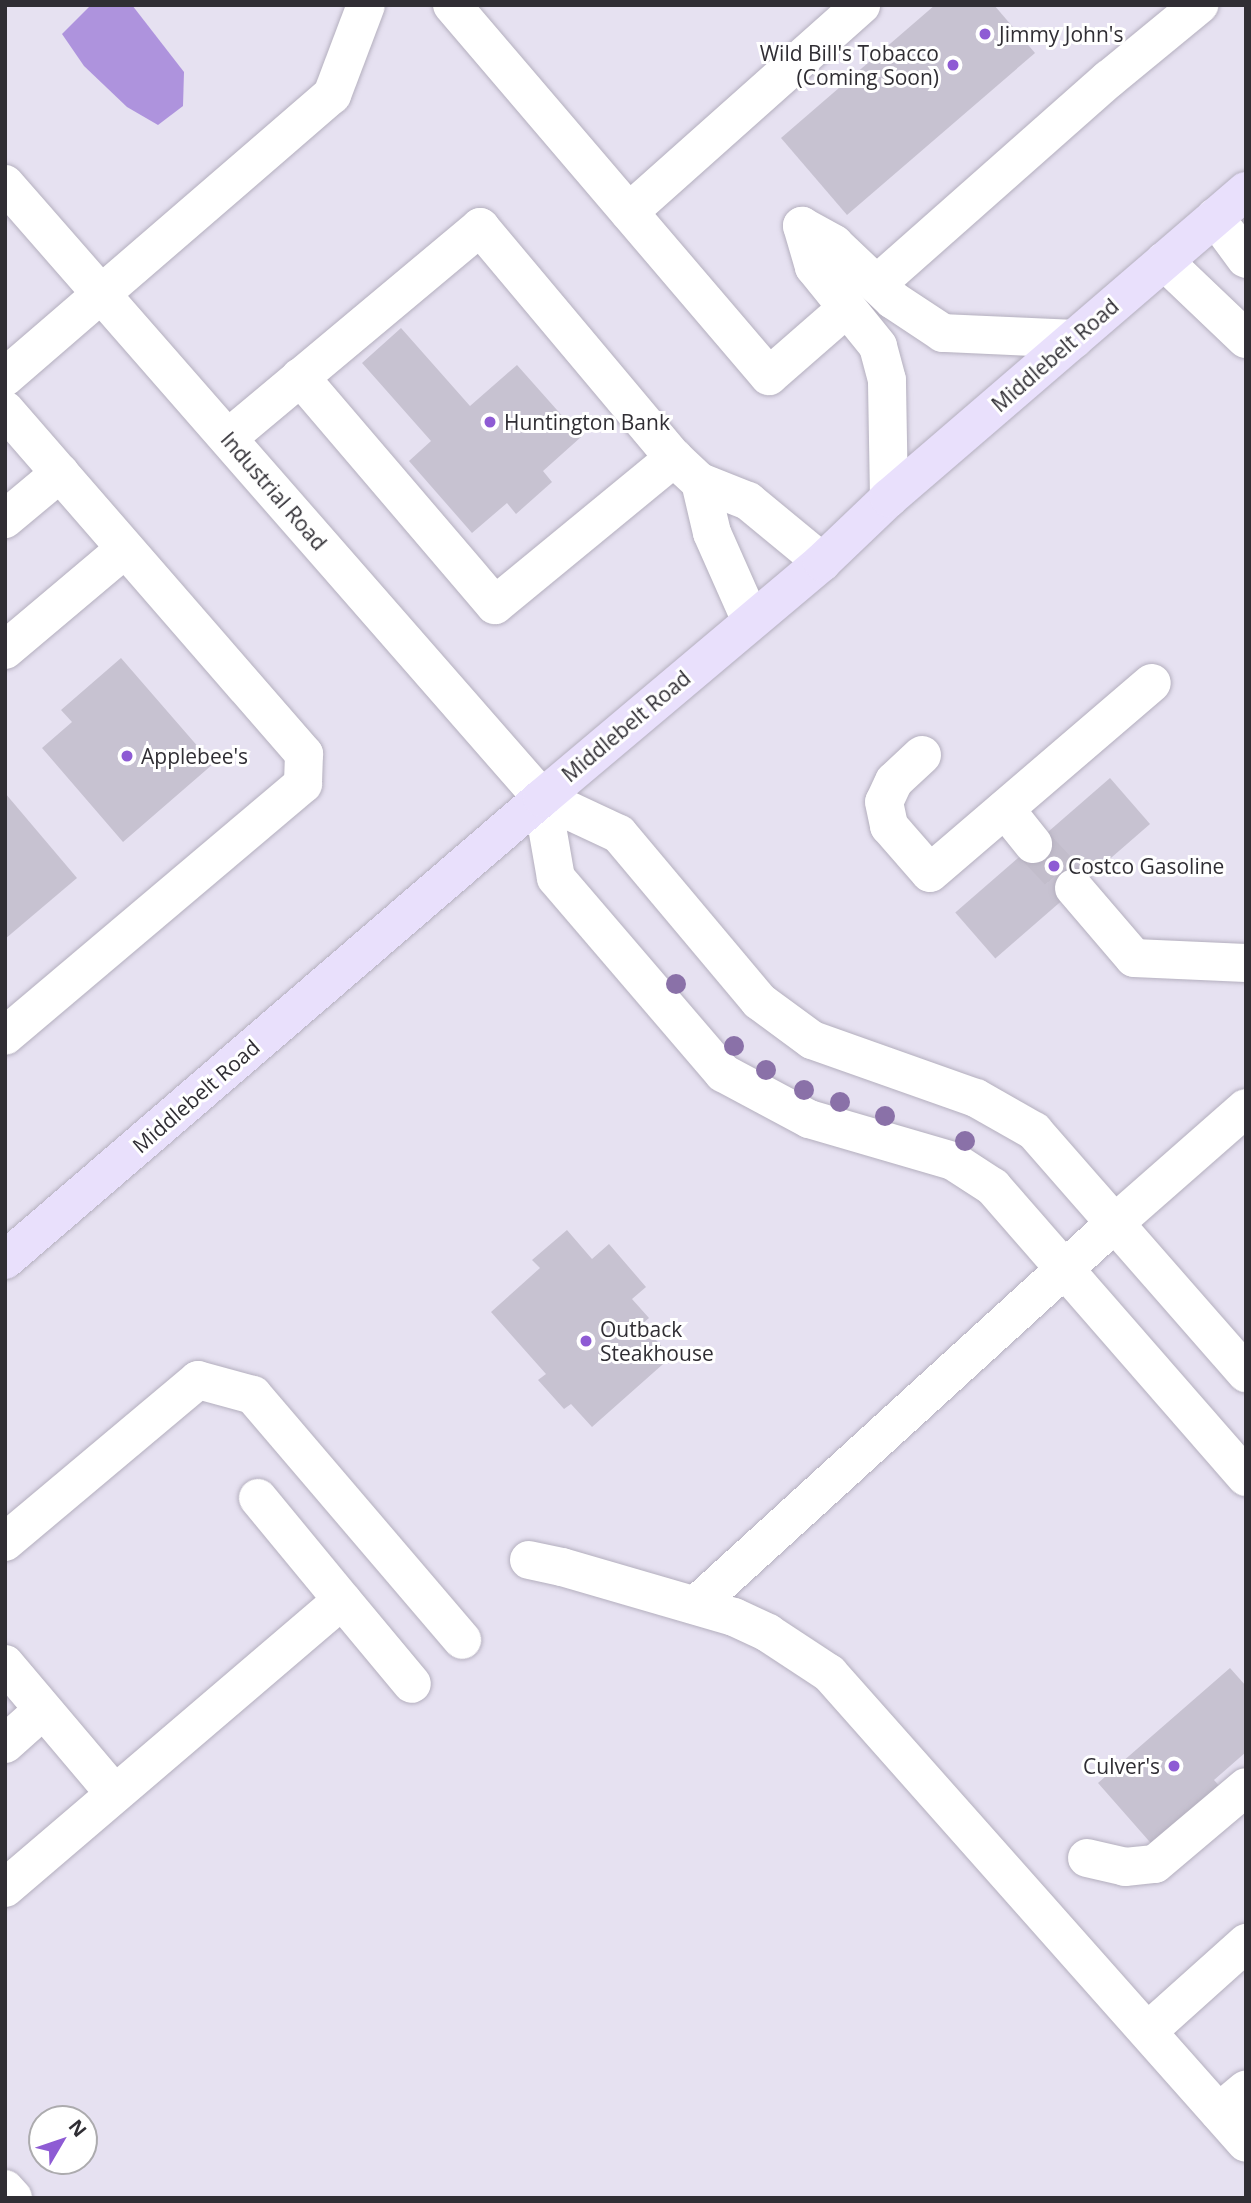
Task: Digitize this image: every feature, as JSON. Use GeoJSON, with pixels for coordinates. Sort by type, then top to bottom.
{"type":"FeatureCollection","features":[{"type":"Feature","properties":{"kind":"main road","name":"Middlebelt Road"},"geometry":{"type":"LineString","coordinates":[[5,1260],[542,798],[822,562],[889,498],[1246,191]]}},
{"type":"Feature","properties":{"kind":"street"},"geometry":{"type":"LineString","coordinates":[[5,377],[332,94],[366,5]]}},
{"type":"Feature","properties":{"kind":"street"},"geometry":{"type":"LineString","coordinates":[[452,5],[769,376],[847,308]]}},
{"type":"Feature","properties":{"kind":"street"},"geometry":{"type":"LineString","coordinates":[[629,212],[861,5]]}},
{"type":"Feature","properties":{"kind":"street"},"geometry":{"type":"LineString","coordinates":[[877,284],[1110,79],[1199,5]]}},
{"type":"Feature","properties":{"kind":"street","name":"Industrial Road"},"geometry":{"type":"LineString","coordinates":[[5,184],[542,798]]}},
{"type":"Feature","properties":{"kind":"street"},"geometry":{"type":"LineString","coordinates":[[1216,217],[1246,259]]}},
{"type":"Feature","properties":{"kind":"street"},"geometry":{"type":"LineString","coordinates":[[889,498],[887,380],[878,346],[814,267],[802,226],[834,244],[893,300],[943,333],[1074,339]]}},
{"type":"Feature","properties":{"kind":"street"},"geometry":{"type":"LineString","coordinates":[[228,438],[480,227],[687,470],[751,621]]}},
{"type":"Feature","properties":{"kind":"street"},"geometry":{"type":"LineString","coordinates":[[1164,261],[1246,339]]}},
{"type":"Feature","properties":{"kind":"street"},"geometry":{"type":"LineString","coordinates":[[300,377],[495,605],[687,470]]}},
{"type":"Feature","properties":{"kind":"street"},"geometry":{"type":"LineString","coordinates":[[5,410],[304,754],[303,784],[5,1036]]}},
{"type":"Feature","properties":{"kind":"street"},"geometry":{"type":"LineString","coordinates":[[687,470],[748,501],[822,562]]}},
{"type":"Feature","properties":{"kind":"street"},"geometry":{"type":"LineString","coordinates":[[5,519],[60,473]]}},
{"type":"Feature","properties":{"kind":"street"},"geometry":{"type":"LineString","coordinates":[[5,650],[125,548]]}},
{"type":"Feature","properties":{"kind":"street"},"geometry":{"type":"LineString","coordinates":[[922,755],[894,781],[884,802],[889,826],[930,873],[1152,682]]}},
{"type":"Feature","properties":{"kind":"street"},"geometry":{"type":"LineString","coordinates":[[542,798],[619,834],[759,1001],[812,1040],[976,1098],[1034,1131],[1246,1373]]}},
{"type":"Feature","properties":{"kind":"street"},"geometry":{"type":"LineString","coordinates":[[542,798],[556,878],[723,1073],[809,1119],[953,1161],[993,1187],[1246,1477]]}},
{"type":"Feature","properties":{"kind":"street"},"geometry":{"type":"LineString","coordinates":[[1005,809],[1033,844]]}},
{"type":"Feature","properties":{"kind":"street"},"geometry":{"type":"LineString","coordinates":[[1074,888],[1134,958],[1246,963]]}},
{"type":"Feature","properties":{"kind":"street"},"geometry":{"type":"LineString","coordinates":[[696,1605],[1115,1223],[1241,1122]]}},
{"type":"Feature","properties":{"kind":"street"},"geometry":{"type":"LineString","coordinates":[[5,1542],[198,1380],[253,1395],[462,1640]]}},
{"type":"Feature","properties":{"kind":"street"},"geometry":{"type":"LineString","coordinates":[[257,1498],[412,1684]]}},
{"type":"Feature","properties":{"kind":"street"},"geometry":{"type":"LineString","coordinates":[[529,1560],[734,1617],[768,1633],[829,1673],[1148,2031],[1232,2101],[1246,2143]]}},
{"type":"Feature","properties":{"kind":"street"},"geometry":{"type":"LineString","coordinates":[[5,1888],[342,1600]]}},
{"type":"Feature","properties":{"kind":"street"},"geometry":{"type":"LineString","coordinates":[[5,1664],[115,1794]]}},
{"type":"Feature","properties":{"kind":"street"},"geometry":{"type":"LineString","coordinates":[[5,1744],[43,1710]]}},
{"type":"Feature","properties":{"kind":"street"},"geometry":{"type":"LineString","coordinates":[[1087,1858],[1125,1867],[1155,1864],[1246,1787]]}},
{"type":"Feature","properties":{"kind":"street"},"geometry":{"type":"LineString","coordinates":[[1148,2031],[1246,1943]]}},
{"type":"Feature","properties":{"kind":"street"},"geometry":{"type":"LineString","coordinates":[[5,2189],[13,2198]]}},
{"type":"Feature","properties":{"kind":"shaded area"},"geometry":{"type":"Polygon","coordinates":[[[91,5],[132,5],[184,72],[183,106],[158,125],[127,107],[84,66],[62,34],[91,5]]]}},
{"type":"Feature","properties":{"kind":"building"},"geometry":{"type":"Polygon","coordinates":[[[935,5],[994,5],[1035,53],[847,215],[781,138],[935,5]]]}},
{"type":"Feature","properties":{"kind":"building","name":"Huntington Bank"},"geometry":{"type":"Polygon","coordinates":[[[401,328],[470,406],[517,365],[581,437],[543,471],[552,482],[516,514],[507,503],[472,533],[409,461],[431,441],[362,363],[401,328]]]}},
{"type":"Feature","properties":{"kind":"building","name":"Applebee's"},"geometry":{"type":"Polygon","coordinates":[[[121,658],[213,764],[123,842],[42,748],[72,722],[61,710],[121,658]]]}},
{"type":"Feature","properties":{"kind":"building","name":"Costco Gasoline"},"geometry":{"type":"Polygon","coordinates":[[[1110,778],[1150,824],[995,959],[955,912],[1110,778]]]}},
{"type":"Feature","properties":{"kind":"building"},"geometry":{"type":"Polygon","coordinates":[[[5,793],[77,878],[5,939],[5,793]]]}},
{"type":"Feature","properties":{"kind":"building","name":"Outback Steakhouse"},"geometry":{"type":"Polygon","coordinates":[[[567,1230],[592,1259],[609,1244],[646,1287],[632,1299],[649,1318],[642,1324],[671,1357],[592,1427],[571,1404],[564,1409],[538,1380],[546,1374],[491,1312],[540,1268],[532,1260],[567,1230]]]}},
{"type":"Feature","properties":{"kind":"building","name":"Culver's"},"geometry":{"type":"Polygon","coordinates":[[[1230,1668],[1246,1686],[1246,1752],[1214,1780],[1230,1798],[1156,1849],[1098,1783],[1230,1668]]]}},
{"type":"Feature","properties":{"kind":"tunnel"},"geometry":{"type":"LineString","coordinates":[[1033,844],[1074,888]]}},
{"type":"Feature","properties":{"kind":"place","name":"Jimmy John's"},"geometry":{"type":"Point","coordinates":[985,34]}},
{"type":"Feature","properties":{"kind":"place","name":"Wild Bill's Tobacco (Coming Soon)"},"geometry":{"type":"Point","coordinates":[953,65]}},
{"type":"Feature","properties":{"kind":"place","name":"Huntington Bank"},"geometry":{"type":"Point","coordinates":[490,422]}},
{"type":"Feature","properties":{"kind":"place","name":"Applebee's"},"geometry":{"type":"Point","coordinates":[127,756]}},
{"type":"Feature","properties":{"kind":"place","name":"Costco Gasoline"},"geometry":{"type":"Point","coordinates":[1054,866]}},
{"type":"Feature","properties":{"kind":"place","name":"Outback Steakhouse"},"geometry":{"type":"Point","coordinates":[586,1341]}},
{"type":"Feature","properties":{"kind":"place","name":"Culver's"},"geometry":{"type":"Point","coordinates":[1174,1766]}}]}
